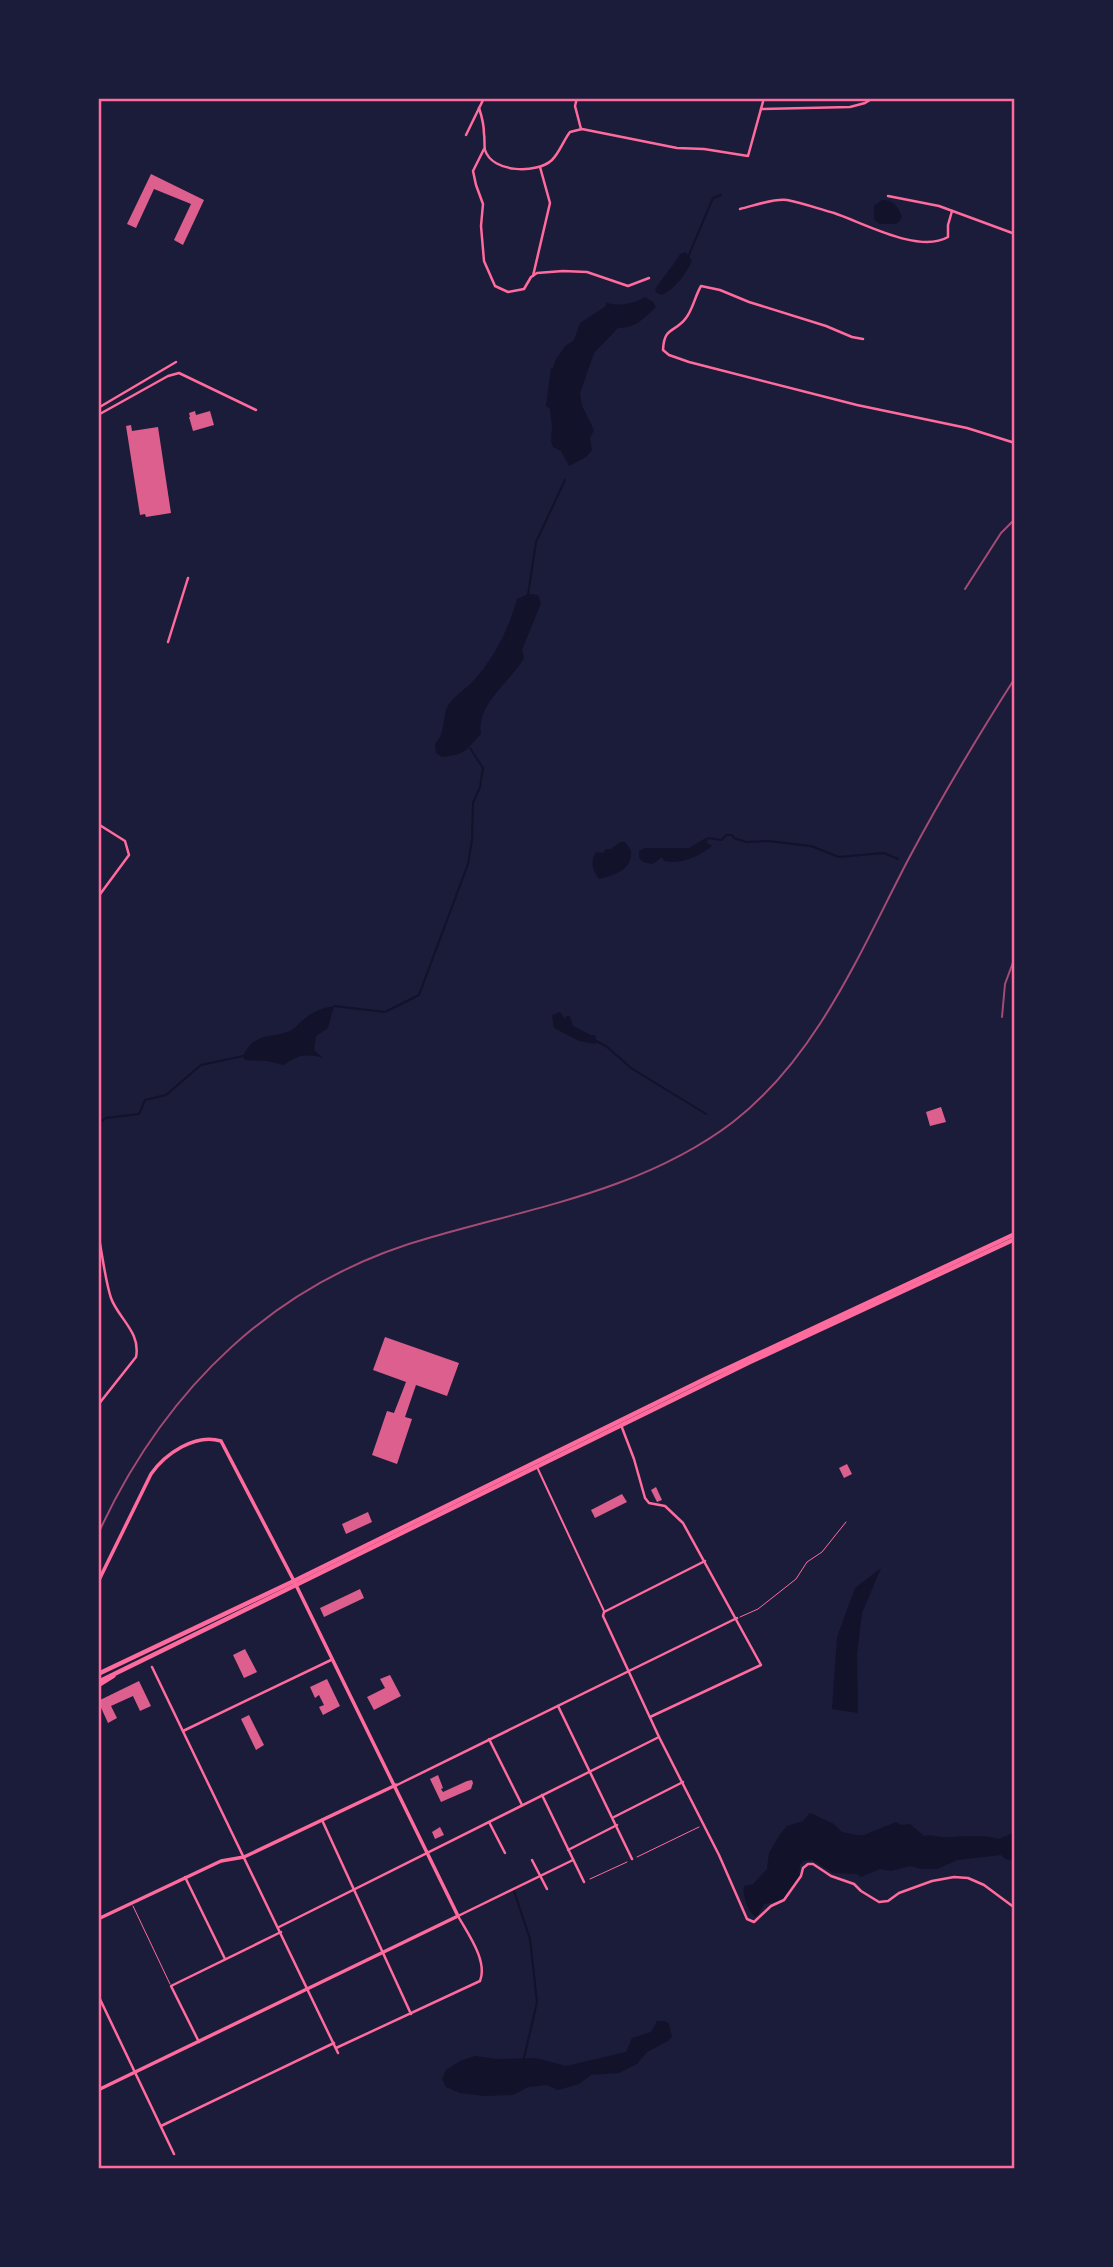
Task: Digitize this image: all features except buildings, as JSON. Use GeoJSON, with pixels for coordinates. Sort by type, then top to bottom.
{"type":"FeatureCollection","features":[{"type":"Feature","properties":{"kind":"main road"},"geometry":{"type":"LineString","coordinates":[[98,1674],[296,1583],[1015,1236]]}},
{"type":"Feature","properties":{"kind":"main road"},"geometry":{"type":"LineString","coordinates":[[98,1684],[709,1377],[1015,1236]]}},
{"type":"Feature","properties":{"kind":"street"},"geometry":{"type":"LineString","coordinates":[[466,135],[484,98]]}},
{"type":"Feature","properties":{"kind":"street"},"geometry":{"type":"LineString","coordinates":[[577,98],[575,106],[582,129]]}},
{"type":"Feature","properties":{"kind":"street"},"geometry":{"type":"LineString","coordinates":[[484,149],[490,160],[503,166],[520,169],[540,166],[551,161],[569,132],[582,129],[677,148],[748,156],[764,98]]}},
{"type":"Feature","properties":{"kind":"street"},"geometry":{"type":"LineString","coordinates":[[761,109],[850,107],[873,98]]}},
{"type":"Feature","properties":{"kind":"street"},"geometry":{"type":"LineString","coordinates":[[479,108],[484,124],[484,149],[473,171],[475,185],[483,204],[481,226],[484,261],[495,286],[508,292],[524,289],[537,272],[587,272],[628,286],[649,278]]}},
{"type":"Feature","properties":{"kind":"street"},"geometry":{"type":"LineString","coordinates":[[533,276],[550,203],[540,166]]}},
{"type":"Feature","properties":{"kind":"street"},"geometry":{"type":"LineString","coordinates":[[888,196],[952,211],[1015,234]]}},
{"type":"Feature","properties":{"kind":"street"},"geometry":{"type":"LineString","coordinates":[[740,209],[784,199],[911,240],[934,242],[948,237],[952,211]]}},
{"type":"Feature","properties":{"kind":"street"},"geometry":{"type":"LineString","coordinates":[[863,339],[720,290],[701,286],[685,320],[668,331],[663,350],[689,362],[858,405],[967,428],[1015,443]]}},
{"type":"Feature","properties":{"kind":"street"},"geometry":{"type":"LineString","coordinates":[[98,408],[176,362]]}},
{"type":"Feature","properties":{"kind":"street"},"geometry":{"type":"LineString","coordinates":[[166,368],[168,376]]}},
{"type":"Feature","properties":{"kind":"street"},"geometry":{"type":"LineString","coordinates":[[98,415],[168,376],[179,373],[256,410]]}},
{"type":"Feature","properties":{"kind":"street"},"geometry":{"type":"LineString","coordinates":[[168,642],[188,578]]}},
{"type":"Feature","properties":{"kind":"street"},"geometry":{"type":"LineString","coordinates":[[98,824],[125,841],[129,855],[98,897]]}},
{"type":"Feature","properties":{"kind":"street"},"geometry":{"type":"LineString","coordinates":[[98,1233],[110,1297],[130,1331],[137,1350],[136,1357],[98,1405]]}},
{"type":"Feature","properties":{"kind":"street"},"geometry":{"type":"LineString","coordinates":[[621,1424],[645,1498],[649,1503],[666,1506],[683,1523],[761,1664],[650,1717]]}},
{"type":"Feature","properties":{"kind":"street"},"geometry":{"type":"LineString","coordinates":[[98,1581],[141,1491],[158,1464],[170,1454],[198,1441],[221,1441],[296,1583],[396,1785],[476,1949],[482,1975],[480,1981],[475,1984],[335,2048]]}},
{"type":"Feature","properties":{"kind":"street"},"geometry":{"type":"LineString","coordinates":[[537,1466],[604,1612],[603,1616],[627,1671],[684,1782],[750,1922],[754,1922],[771,1906],[785,1900],[808,1864],[854,1884],[879,1902],[888,1901],[899,1893],[932,1881],[954,1877],[968,1878],[984,1885],[1015,1908]]}},
{"type":"Feature","properties":{"kind":"street"},"geometry":{"type":"LineString","coordinates":[[604,1612],[705,1561]]}},
{"type":"Feature","properties":{"kind":"street"},"geometry":{"type":"LineString","coordinates":[[98,1919],[221,1861],[244,1857],[737,1618]]}},
{"type":"Feature","properties":{"kind":"street"},"geometry":{"type":"LineString","coordinates":[[183,1731],[334,1659]]}},
{"type":"Feature","properties":{"kind":"street"},"geometry":{"type":"LineString","coordinates":[[152,1667],[338,2053]]}},
{"type":"Feature","properties":{"kind":"street"},"geometry":{"type":"LineString","coordinates":[[558,1706],[632,1859]]}},
{"type":"Feature","properties":{"kind":"street"},"geometry":{"type":"LineString","coordinates":[[279,1927],[659,1737]]}},
{"type":"Feature","properties":{"kind":"street"},"geometry":{"type":"LineString","coordinates":[[489,1739],[522,1805]]}},
{"type":"Feature","properties":{"kind":"street"},"geometry":{"type":"LineString","coordinates":[[614,1817],[684,1782]]}},
{"type":"Feature","properties":{"kind":"street"},"geometry":{"type":"LineString","coordinates":[[542,1795],[584,1882]]}},
{"type":"Feature","properties":{"kind":"street"},"geometry":{"type":"LineString","coordinates":[[321,1820],[411,2014]]}},
{"type":"Feature","properties":{"kind":"street"},"geometry":{"type":"LineString","coordinates":[[489,1822],[505,1853]]}},
{"type":"Feature","properties":{"kind":"street"},"geometry":{"type":"LineString","coordinates":[[568,1850],[617,1825]]}},
{"type":"Feature","properties":{"kind":"street"},"geometry":{"type":"LineString","coordinates":[[532,1860],[547,1889]]}},
{"type":"Feature","properties":{"kind":"street"},"geometry":{"type":"LineString","coordinates":[[98,2090],[573,1860]]}},
{"type":"Feature","properties":{"kind":"street"},"geometry":{"type":"LineString","coordinates":[[185,1877],[225,1959]]}},
{"type":"Feature","properties":{"kind":"street"},"geometry":{"type":"LineString","coordinates":[[199,2042],[171,1986],[281,1932]]}},
{"type":"Feature","properties":{"kind":"street"},"geometry":{"type":"LineString","coordinates":[[98,1995],[174,2154]]}},
{"type":"Feature","properties":{"kind":"street"},"geometry":{"type":"LineString","coordinates":[[161,2126],[334,2043]]}},
{"type":"Feature","properties":{"kind":"lane"},"geometry":{"type":"LineString","coordinates":[[737,1618],[758,1609],[796,1579],[807,1562],[822,1552],[846,1522]]}},
{"type":"Feature","properties":{"kind":"lane"},"geometry":{"type":"LineString","coordinates":[[131,1904],[171,1986]]}},
{"type":"Feature","properties":{"kind":"path"},"geometry":{"type":"LineString","coordinates":[[584,1882],[704,1825]]}},
{"type":"Feature","properties":{"kind":"shaded area"},"geometry":{"type":"Polygon","coordinates":[[[882,200],[892,202],[898,209],[902,216],[896,224],[880,224],[874,219],[874,206],[882,200]]]}},
{"type":"Feature","properties":{"kind":"shaded area"},"geometry":{"type":"Polygon","coordinates":[[[686,252],[692,261],[683,276],[667,292],[662,295],[657,293],[655,290],[680,254],[686,252]]]}},
{"type":"Feature","properties":{"kind":"shaded area"},"geometry":{"type":"Polygon","coordinates":[[[645,297],[656,307],[634,325],[618,328],[594,353],[580,393],[582,406],[594,430],[590,438],[592,450],[586,457],[569,466],[561,451],[553,447],[551,441],[550,409],[546,406],[551,368],[565,346],[574,340],[580,323],[606,306],[606,302],[626,304],[645,297]]]}},
{"type":"Feature","properties":{"kind":"shaded area"},"geometry":{"type":"Polygon","coordinates":[[[528,594],[538,595],[541,603],[522,650],[524,658],[489,703],[481,723],[481,734],[462,753],[442,757],[436,753],[435,744],[441,735],[449,704],[488,663],[510,621],[517,599],[528,594]]]}},
{"type":"Feature","properties":{"kind":"shaded area"},"geometry":{"type":"Polygon","coordinates":[[[706,838],[707,843],[712,846],[684,861],[664,861],[662,857],[653,864],[643,862],[639,858],[639,851],[645,848],[689,848],[706,838]]]}},
{"type":"Feature","properties":{"kind":"shaded area"},"geometry":{"type":"Polygon","coordinates":[[[620,842],[625,842],[631,850],[629,862],[617,873],[599,879],[593,866],[596,852],[603,853],[620,842]]]}},
{"type":"Feature","properties":{"kind":"shaded area"},"geometry":{"type":"Polygon","coordinates":[[[334,1006],[328,1028],[316,1036],[314,1050],[323,1058],[302,1056],[284,1065],[245,1060],[243,1056],[258,1039],[290,1031],[306,1017],[334,1006]]]}},
{"type":"Feature","properties":{"kind":"shaded area"},"geometry":{"type":"Polygon","coordinates":[[[560,1012],[565,1019],[570,1016],[573,1026],[595,1035],[597,1042],[595,1044],[579,1041],[554,1028],[552,1015],[560,1012]]]}},
{"type":"Feature","properties":{"kind":"shaded area"},"geometry":{"type":"Polygon","coordinates":[[[881,1568],[862,1613],[857,1655],[858,1713],[832,1709],[837,1637],[855,1588],[881,1568]]]}},
{"type":"Feature","properties":{"kind":"shaded area"},"geometry":{"type":"Polygon","coordinates":[[[810,1813],[834,1824],[842,1832],[856,1835],[864,1835],[896,1822],[901,1825],[910,1824],[924,1836],[977,1836],[999,1839],[1015,1832],[1015,1864],[1001,1855],[957,1860],[937,1869],[910,1866],[891,1871],[880,1869],[861,1877],[857,1874],[833,1873],[812,1860],[804,1861],[800,1865],[799,1876],[784,1898],[764,1904],[755,1917],[746,1903],[744,1886],[753,1884],[767,1869],[769,1853],[787,1826],[803,1821],[810,1813]]]}},
{"type":"Feature","properties":{"kind":"shaded area"},"geometry":{"type":"Polygon","coordinates":[[[657,2021],[669,2024],[672,2037],[647,2052],[637,2064],[619,2073],[591,2075],[579,2084],[558,2090],[547,2085],[528,2087],[513,2095],[484,2096],[460,2093],[446,2087],[442,2079],[446,2070],[475,2056],[497,2059],[536,2058],[566,2066],[626,2052],[632,2038],[651,2032],[657,2021]]]}},
{"type":"Feature","properties":{"kind":"waterway"},"geometry":{"type":"LineString","coordinates":[[688,257],[713,198],[721,195]]}},
{"type":"Feature","properties":{"kind":"waterway"},"geometry":{"type":"LineString","coordinates":[[528,595],[536,542],[565,480]]}},
{"type":"Feature","properties":{"kind":"waterway"},"geometry":{"type":"LineString","coordinates":[[334,1006],[385,1012],[419,995],[468,864],[473,803],[480,787],[483,768],[470,748]]}},
{"type":"Feature","properties":{"kind":"waterway"},"geometry":{"type":"LineString","coordinates":[[708,838],[722,840],[726,835],[732,835],[746,842],[768,841],[811,846],[839,857],[884,853],[898,859]]}},
{"type":"Feature","properties":{"kind":"waterway"},"geometry":{"type":"LineString","coordinates":[[596,1041],[606,1046],[631,1068],[706,1114]]}},
{"type":"Feature","properties":{"kind":"waterway"},"geometry":{"type":"LineString","coordinates":[[98,1124],[106,1118],[139,1114],[145,1100],[166,1095],[201,1065],[243,1056]]}},
{"type":"Feature","properties":{"kind":"waterway"},"geometry":{"type":"LineString","coordinates":[[514,1891],[530,1939],[537,2002],[524,2058]]}},
{"type":"Feature","properties":{"kind":"railway"},"geometry":{"type":"LineString","coordinates":[[965,589],[1001,533],[1015,519]]}},
{"type":"Feature","properties":{"kind":"railway"},"geometry":{"type":"LineString","coordinates":[[98,1534],[125,1481],[157,1432],[192,1387],[232,1347],[275,1311],[323,1281],[376,1256],[627,1180],[699,1145],[733,1122],[763,1096],[813,1035],[834,1001],[934,813],[1015,678]]}},
{"type":"Feature","properties":{"kind":"railway"},"geometry":{"type":"LineString","coordinates":[[1002,1017],[1005,984],[1015,957]]}}]}
